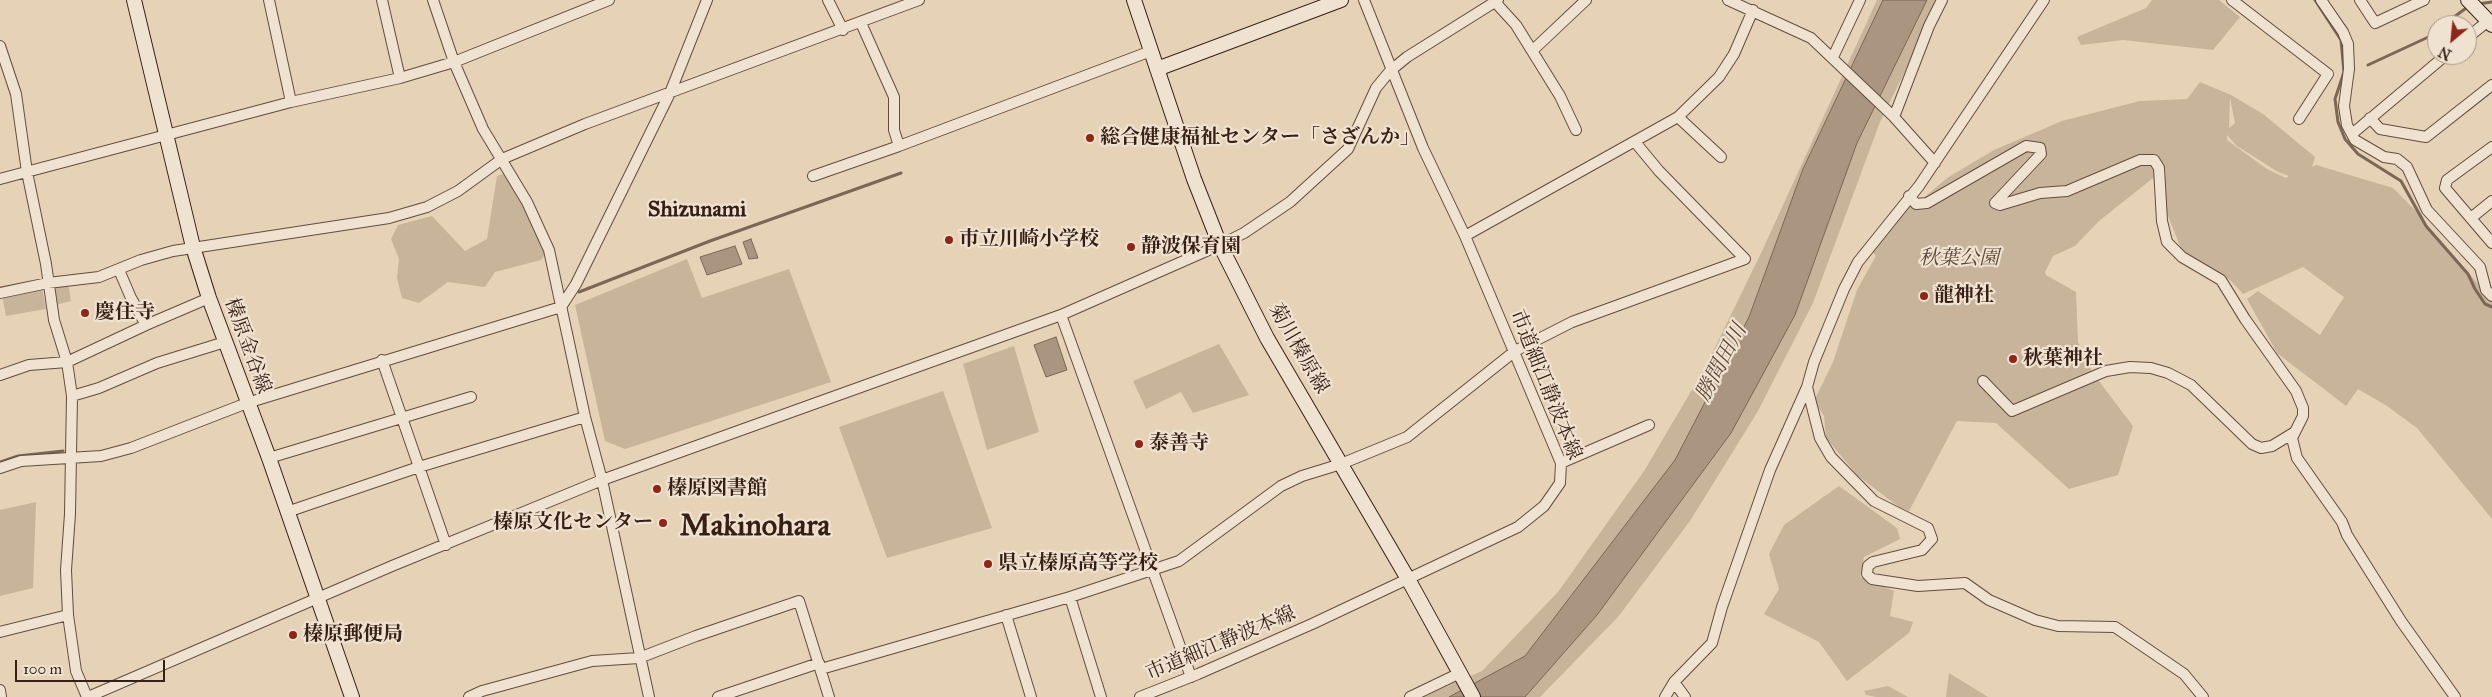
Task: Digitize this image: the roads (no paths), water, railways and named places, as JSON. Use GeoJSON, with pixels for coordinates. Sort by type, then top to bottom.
{"type":"FeatureCollection","features":[{"type":"Feature","properties":{"kind":"main road","name":"榛原金谷線"},"geometry":{"type":"LineString","coordinates":[[134,0],[149,70],[167,134],[193,247],[209,298],[269,458],[352,697]]}},
{"type":"Feature","properties":{"kind":"main road","name":"菊川榛原線"},"geometry":{"type":"LineString","coordinates":[[1134,0],[1194,179],[1220,245],[1267,338],[1408,580],[1473,697]]}},
{"type":"Feature","properties":{"kind":"main road"},"geometry":{"type":"LineString","coordinates":[[1158,69],[1341,0]]}},
{"type":"Feature","properties":{"kind":"main road"},"geometry":{"type":"LineString","coordinates":[[2471,4],[2490,23]]}},
{"type":"Feature","properties":{"kind":"street"},"geometry":{"type":"LineString","coordinates":[[269,0],[291,102]]}},
{"type":"Feature","properties":{"kind":"street"},"geometry":{"type":"LineString","coordinates":[[382,0],[400,78]]}},
{"type":"Feature","properties":{"kind":"street"},"geometry":{"type":"LineString","coordinates":[[433,0],[454,62],[483,129],[527,202],[549,250],[585,417],[602,480],[648,697]]}},
{"type":"Feature","properties":{"kind":"street"},"geometry":{"type":"LineString","coordinates":[[0,179],[291,102],[400,78],[454,62],[609,0]]}},
{"type":"Feature","properties":{"kind":"street"},"geometry":{"type":"LineString","coordinates":[[0,468],[21,460],[101,456],[131,448],[247,403],[382,360],[560,307],[576,284],[670,93],[706,0]]}},
{"type":"Feature","properties":{"kind":"street"},"geometry":{"type":"LineString","coordinates":[[828,0],[843,30]]}},
{"type":"Feature","properties":{"kind":"street"},"geometry":{"type":"LineString","coordinates":[[0,293],[48,282],[99,277],[142,260],[193,247],[389,218],[427,207],[458,191],[502,159],[585,124],[843,30],[918,0]]}},
{"type":"Feature","properties":{"kind":"street","name":"市道細江静波本線"},"geometry":{"type":"LineString","coordinates":[[1140,697],[1191,677],[1408,580],[1518,527],[1532,518],[1544,506],[1560,483],[1562,463],[1465,236],[1423,148],[1390,71],[1364,0]]}},
{"type":"Feature","properties":{"kind":"street"},"geometry":{"type":"LineString","coordinates":[[1532,51],[1586,0]]}},
{"type":"Feature","properties":{"kind":"street"},"geometry":{"type":"LineString","coordinates":[[1728,0],[1811,38],[1836,59],[1894,117],[1934,163]]}},
{"type":"Feature","properties":{"kind":"street"},"geometry":{"type":"LineString","coordinates":[[1836,59],[1860,0]]}},
{"type":"Feature","properties":{"kind":"street"},"geometry":{"type":"LineString","coordinates":[[1894,117],[1942,0]]}},
{"type":"Feature","properties":{"kind":"street"},"geometry":{"type":"LineString","coordinates":[[1665,697],[1674,682],[1712,643],[1722,607],[1770,470],[1807,387],[1814,362],[1858,262],[1934,163],[2044,0]]}},
{"type":"Feature","properties":{"kind":"street"},"geometry":{"type":"LineString","coordinates":[[2232,0],[2328,74],[2299,119]]}},
{"type":"Feature","properties":{"kind":"street"},"geometry":{"type":"LineString","coordinates":[[2321,0],[2348,44],[2349,68],[2344,106],[2347,125],[2355,140],[2384,157],[2397,159],[2407,168],[2427,210],[2480,267],[2486,290],[2492,296]]}},
{"type":"Feature","properties":{"kind":"street"},"geometry":{"type":"LineString","coordinates":[[2360,0],[2375,23],[2424,0]]}},
{"type":"Feature","properties":{"kind":"street"},"geometry":{"type":"LineString","coordinates":[[0,46],[16,94],[27,172],[46,264],[54,320],[67,362],[72,396],[70,514],[66,570],[68,615],[76,671],[88,697],[446,544],[602,480],[1061,315],[1220,245],[1244,233],[1290,202],[1348,149],[1376,88],[1390,71],[1407,57],[1496,1],[1516,25],[1560,96],[1576,130]]}},
{"type":"Feature","properties":{"kind":"street"},"geometry":{"type":"LineString","coordinates":[[1465,236],[1678,117],[1719,77],[1734,54],[1753,10]]}},
{"type":"Feature","properties":{"kind":"street"},"geometry":{"type":"LineString","coordinates":[[861,23],[894,96],[894,130],[899,146]]}},
{"type":"Feature","properties":{"kind":"street"},"geometry":{"type":"LineString","coordinates":[[2477,31],[2490,23]]}},
{"type":"Feature","properties":{"kind":"street"},"geometry":{"type":"LineString","coordinates":[[813,176],[899,146],[1151,51]]}},
{"type":"Feature","properties":{"kind":"street"},"geometry":{"type":"LineString","coordinates":[[2352,134],[2434,65]]}},
{"type":"Feature","properties":{"kind":"street"},"geometry":{"type":"LineString","coordinates":[[2370,118],[2380,129],[2426,137],[2492,85]]}},
{"type":"Feature","properties":{"kind":"street"},"geometry":{"type":"LineString","coordinates":[[1678,117],[1720,157]]}},
{"type":"Feature","properties":{"kind":"street"},"geometry":{"type":"LineString","coordinates":[[718,697],[820,666],[1006,615],[1154,571],[1179,561],[1281,486],[1302,476],[1341,464],[1407,437],[1515,351],[1572,322],[1745,259],[1659,171],[1635,142]]}},
{"type":"Feature","properties":{"kind":"street"},"geometry":{"type":"LineString","coordinates":[[1909,196],[1916,204],[1926,203],[2026,146],[2040,148],[2041,154],[1995,203],[2000,205],[2040,193],[2067,191],[2140,160],[2147,158],[2154,160],[2159,168],[2162,221],[2167,242],[2182,256],[2221,280],[2245,319],[2288,380],[2304,408],[2303,416],[2292,438],[2297,458],[2342,522],[2348,535],[2401,621],[2455,697]]}},
{"type":"Feature","properties":{"kind":"street"},"geometry":{"type":"LineString","coordinates":[[2492,147],[2447,180],[2445,188],[2492,243]]}},
{"type":"Feature","properties":{"kind":"street"},"geometry":{"type":"LineString","coordinates":[[2471,218],[2492,201]]}},
{"type":"Feature","properties":{"kind":"street"},"geometry":{"type":"LineString","coordinates":[[119,270],[131,298],[146,325]]}},
{"type":"Feature","properties":{"kind":"street"},"geometry":{"type":"LineString","coordinates":[[0,374],[29,365],[67,362],[209,298]]}},
{"type":"Feature","properties":{"kind":"street"},"geometry":{"type":"LineString","coordinates":[[1061,315],[1191,677]]}},
{"type":"Feature","properties":{"kind":"street"},"geometry":{"type":"LineString","coordinates":[[72,396],[99,388],[157,363],[225,342]]}},
{"type":"Feature","properties":{"kind":"street"},"geometry":{"type":"LineString","coordinates":[[382,360],[446,544]]}},
{"type":"Feature","properties":{"kind":"street"},"geometry":{"type":"LineString","coordinates":[[1983,381],[2012,411],[2106,371],[2130,367],[2151,368],[2168,373],[2191,385],[2252,444],[2261,448],[2272,446],[2295,432]]}},
{"type":"Feature","properties":{"kind":"street"},"geometry":{"type":"LineString","coordinates":[[1807,387],[1820,438],[1831,457],[1874,501],[1928,528],[1932,539],[1922,550],[1873,562],[1868,566],[1867,574],[1872,579],[1918,586],[1965,583],[1989,600],[2035,620],[2058,626],[2115,628],[2184,674],[2203,697]]}},
{"type":"Feature","properties":{"kind":"street"},"geometry":{"type":"LineString","coordinates":[[269,458],[471,397]]}},
{"type":"Feature","properties":{"kind":"street"},"geometry":{"type":"LineString","coordinates":[[288,512],[419,467],[585,417]]}},
{"type":"Feature","properties":{"kind":"street"},"geometry":{"type":"LineString","coordinates":[[1562,463],[1649,425]]}},
{"type":"Feature","properties":{"kind":"street"},"geometry":{"type":"LineString","coordinates":[[1070,596],[1101,697]]}},
{"type":"Feature","properties":{"kind":"street"},"geometry":{"type":"LineString","coordinates":[[469,697],[482,691],[592,661],[639,658],[696,636],[800,601],[829,697]]}},
{"type":"Feature","properties":{"kind":"street"},"geometry":{"type":"LineString","coordinates":[[0,632],[68,615]]}},
{"type":"Feature","properties":{"kind":"street"},"geometry":{"type":"LineString","coordinates":[[1006,615],[1031,697]]}},
{"type":"Feature","properties":{"kind":"street"},"geometry":{"type":"LineString","coordinates":[[1410,697],[1460,674]]}},
{"type":"Feature","properties":{"kind":"street"},"geometry":{"type":"LineString","coordinates":[[1674,682],[1685,697]]}},
{"type":"Feature","properties":{"kind":"street"},"geometry":{"type":"LineString","coordinates":[[0,690],[1,697]]}},
{"type":"Feature","properties":{"kind":"waterway"},"geometry":{"type":"LineString","coordinates":[[2315,0],[2341,40],[2344,72],[2335,99],[2338,122],[2345,139],[2358,154],[2401,181],[2426,226],[2468,274],[2485,304],[2492,307]]}},
{"type":"Feature","properties":{"kind":"waterway"},"geometry":{"type":"LineString","coordinates":[[2478,4],[2492,2]]}},
{"type":"Feature","properties":{"kind":"waterway"},"geometry":{"type":"LineString","coordinates":[[2457,15],[2469,6]]}},
{"type":"Feature","properties":{"kind":"waterway"},"geometry":{"type":"LineString","coordinates":[[2368,65],[2427,38]]}},
{"type":"Feature","properties":{"kind":"waterway"},"geometry":{"type":"LineString","coordinates":[[579,292],[710,241],[901,173]]}},
{"type":"Feature","properties":{"kind":"waterway"},"geometry":{"type":"LineString","coordinates":[[0,462],[18,456],[63,451]]}},
{"type":"Feature","properties":{"kind":"place","name":"総合健康福祉センター「さざんか」"},"geometry":{"type":"Point","coordinates":[1090,138]}},
{"type":"Feature","properties":{"kind":"place","name":"市立川崎小学校"},"geometry":{"type":"Point","coordinates":[949,240]}},
{"type":"Feature","properties":{"kind":"place","name":"静波保育園"},"geometry":{"type":"Point","coordinates":[1131,247]}},
{"type":"Feature","properties":{"kind":"place","name":"龍神社"},"geometry":{"type":"Point","coordinates":[1924,296]}},
{"type":"Feature","properties":{"kind":"place","name":"慶住寺"},"geometry":{"type":"Point","coordinates":[85,313]}},
{"type":"Feature","properties":{"kind":"place","name":"秋葉神社"},"geometry":{"type":"Point","coordinates":[2013,359]}},
{"type":"Feature","properties":{"kind":"place","name":"泰善寺"},"geometry":{"type":"Point","coordinates":[1139,444]}},
{"type":"Feature","properties":{"kind":"place","name":"榛原図書館"},"geometry":{"type":"Point","coordinates":[657,489]}},
{"type":"Feature","properties":{"kind":"place","name":"榛原文化センター"},"geometry":{"type":"Point","coordinates":[663,523]}},
{"type":"Feature","properties":{"kind":"place","name":"県立榛原高等学校"},"geometry":{"type":"Point","coordinates":[988,564]}},
{"type":"Feature","properties":{"kind":"place","name":"榛原郵便局"},"geometry":{"type":"Point","coordinates":[293,635]}},
{"type":"Feature","properties":{"kind":"district","name":"Shizunami"},"geometry":{"type":"Point","coordinates":[697,211]}},
{"type":"Feature","properties":{"kind":"district","name":"Makinohara"},"geometry":{"type":"Point","coordinates":[755,528]}},
{"type":"Feature","properties":{"kind":"park label","name":"秋葉公園"},"geometry":{"type":"Point","coordinates":[1959,259]}},
{"type":"Feature","properties":{"kind":"water label","name":"勝間田川"},"geometry":{"type":"Point","coordinates":[1722,363]}}]}
